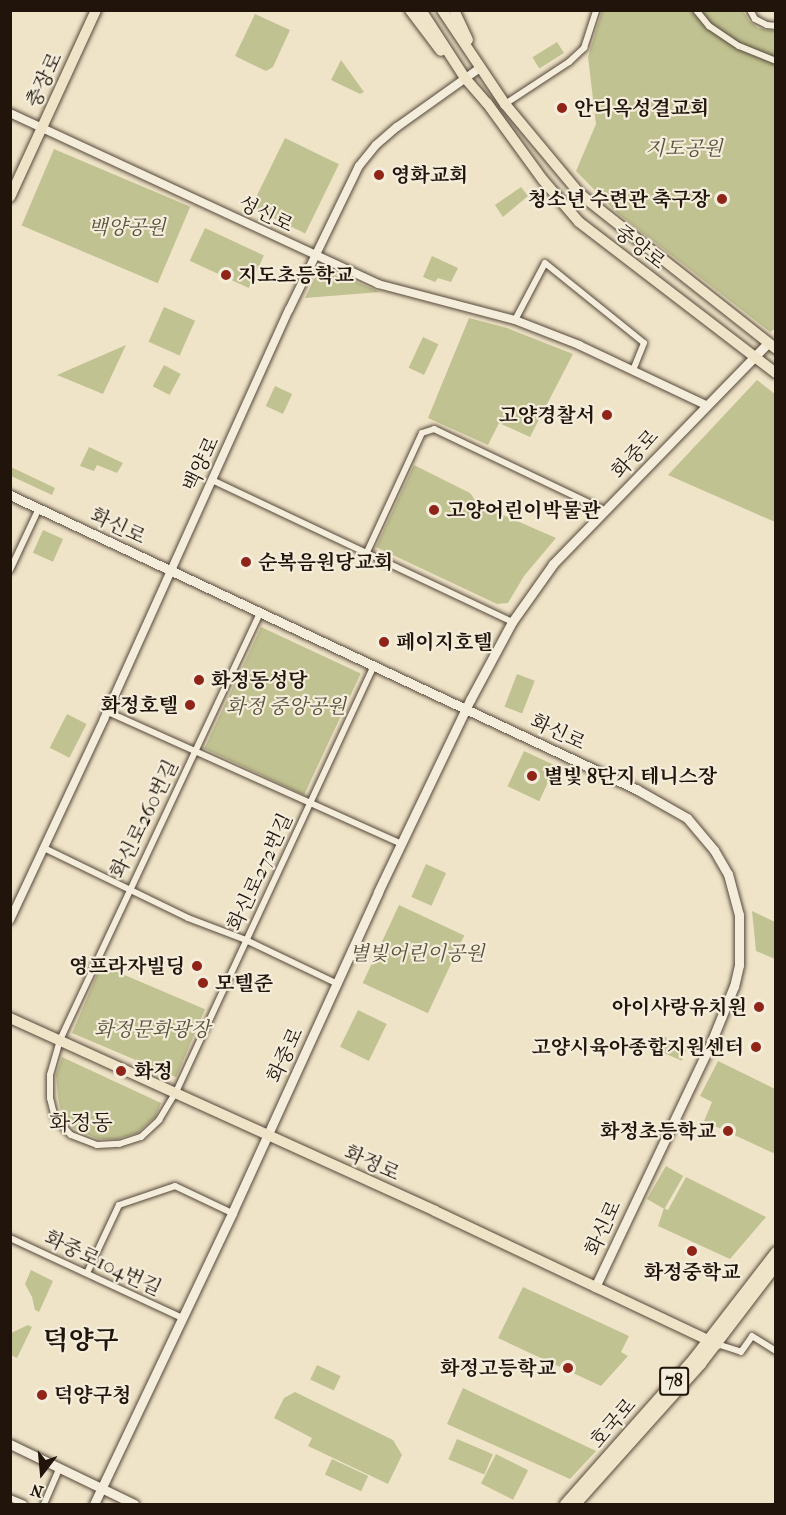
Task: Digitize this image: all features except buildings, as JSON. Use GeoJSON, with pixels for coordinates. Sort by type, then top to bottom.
{"type":"FeatureCollection","features":[{"type":"Feature","properties":{"kind":"main road","name":"충장로"},"geometry":{"type":"LineString","coordinates":[[10,197],[96,10]]}},
{"type":"Feature","properties":{"kind":"main road"},"geometry":{"type":"LineString","coordinates":[[410,10],[426,34],[465,78]]}},
{"type":"Feature","properties":{"kind":"main road","name":"중앙로"},"geometry":{"type":"LineString","coordinates":[[421,10],[465,78],[487,103],[543,180],[579,222],[776,373]]}},
{"type":"Feature","properties":{"kind":"main road","name":"중앙로"},"geometry":{"type":"LineString","coordinates":[[442,10],[534,142],[587,200],[773,343]]}},
{"type":"Feature","properties":{"kind":"main road"},"geometry":{"type":"LineString","coordinates":[[454,10],[481,67]]}},
{"type":"Feature","properties":{"kind":"main road","name":"화중로"},"geometry":{"type":"LineString","coordinates":[[93,1504],[232,1213],[466,709],[512,622],[553,564],[753,356],[773,343]]}},
{"type":"Feature","properties":{"kind":"main road","name":"화신로"},"geometry":{"type":"LineString","coordinates":[[10,495],[636,789],[687,818],[714,850],[728,874],[736,901],[740,929],[739,965],[728,1005],[595,1287]]}},
{"type":"Feature","properties":{"kind":"main road","name":"화정로"},"geometry":{"type":"LineString","coordinates":[[10,1018],[176,1092],[713,1342]]}},
{"type":"Feature","properties":{"kind":"main road","name":"호국로"},"geometry":{"type":"LineString","coordinates":[[565,1504],[713,1342],[776,1252]]}},
{"type":"Feature","properties":{"kind":"main road","name":"호국로"},"geometry":{"type":"LineString","coordinates":[[576,1504],[776,1266]]}},
{"type":"Feature","properties":{"kind":"main road"},"geometry":{"type":"LineString","coordinates":[[10,1444],[134,1504]]}},
{"type":"Feature","properties":{"kind":"street"},"geometry":{"type":"LineString","coordinates":[[506,104],[569,62],[584,48],[596,10]]}},
{"type":"Feature","properties":{"kind":"street"},"geometry":{"type":"LineString","coordinates":[[696,10],[709,26],[739,46],[776,61]]}},
{"type":"Feature","properties":{"kind":"street"},"geometry":{"type":"LineString","coordinates":[[750,10],[755,19],[767,25],[776,26]]}},
{"type":"Feature","properties":{"kind":"street","name":"백양로"},"geometry":{"type":"LineString","coordinates":[[10,920],[108,712],[170,570],[314,256],[359,166],[376,145],[397,127],[481,67]]}},
{"type":"Feature","properties":{"kind":"street","name":"성신로"},"geometry":{"type":"LineString","coordinates":[[10,113],[378,284],[515,320],[633,370],[706,405]]}},
{"type":"Feature","properties":{"kind":"street"},"geometry":{"type":"LineString","coordinates":[[515,320],[545,263],[645,343],[633,370]]}},
{"type":"Feature","properties":{"kind":"street"},"geometry":{"type":"LineString","coordinates":[[367,552],[422,433],[434,429],[606,511]]}},
{"type":"Feature","properties":{"kind":"street"},"geometry":{"type":"LineString","coordinates":[[212,480],[512,622]]}},
{"type":"Feature","properties":{"kind":"street"},"geometry":{"type":"LineString","coordinates":[[10,570],[39,508]]}},
{"type":"Feature","properties":{"kind":"street","name":"화신로260번길"},"geometry":{"type":"LineString","coordinates":[[176,1092],[159,1120],[141,1137],[108,1146],[97,1145],[71,1134],[55,1118],[50,1098],[50,1075],[60,1040],[128,890],[260,613]]}},
{"type":"Feature","properties":{"kind":"street","name":"화신로272번길"},"geometry":{"type":"LineString","coordinates":[[176,1092],[374,666]]}},
{"type":"Feature","properties":{"kind":"street"},"geometry":{"type":"LineString","coordinates":[[108,712],[402,844]]}},
{"type":"Feature","properties":{"kind":"street"},"geometry":{"type":"LineString","coordinates":[[44,848],[188,918],[246,940],[338,984]]}},
{"type":"Feature","properties":{"kind":"street"},"geometry":{"type":"LineString","coordinates":[[87,1273],[119,1205],[175,1186],[232,1213]]}},
{"type":"Feature","properties":{"kind":"street","name":"화중로104번길"},"geometry":{"type":"LineString","coordinates":[[10,1238],[182,1318]]}},
{"type":"Feature","properties":{"kind":"street"},"geometry":{"type":"LineString","coordinates":[[713,1342],[741,1352],[752,1336],[776,1351]]}},
{"type":"Feature","properties":{"kind":"street"},"geometry":{"type":"LineString","coordinates":[[44,1504],[60,1467]]}},
{"type":"Feature","properties":{"kind":"street"},"geometry":{"type":"LineString","coordinates":[[10,1498],[24,1504]]}},
{"type":"Feature","properties":{"kind":"green space","name":"지도공원"},"geometry":{"type":"Polygon","coordinates":[[[602,11],[743,11],[749,21],[758,28],[775,31],[775,329],[770,332],[616,212],[576,171],[596,124],[588,57],[602,11]]]}},
{"type":"Feature","properties":{"kind":"green space"},"geometry":{"type":"Polygon","coordinates":[[[255,14],[290,30],[273,67],[266,71],[235,56],[255,14]]]}},
{"type":"Feature","properties":{"kind":"green space"},"geometry":{"type":"Polygon","coordinates":[[[557,42],[564,53],[539,68],[532,57],[557,42]]]}},
{"type":"Feature","properties":{"kind":"green space"},"geometry":{"type":"Polygon","coordinates":[[[341,60],[364,92],[360,94],[331,80],[341,60]]]}},
{"type":"Feature","properties":{"kind":"green space"},"geometry":{"type":"Polygon","coordinates":[[[285,138],[339,164],[305,234],[251,207],[285,138]]]}},
{"type":"Feature","properties":{"kind":"green space","name":"백양공원"},"geometry":{"type":"Polygon","coordinates":[[[54,149],[190,207],[158,283],[22,225],[54,149]]]}},
{"type":"Feature","properties":{"kind":"green space"},"geometry":{"type":"Polygon","coordinates":[[[521,187],[528,196],[503,217],[495,205],[521,187]]]}},
{"type":"Feature","properties":{"kind":"green space"},"geometry":{"type":"Polygon","coordinates":[[[205,228],[264,255],[249,288],[190,261],[205,228]]]}},
{"type":"Feature","properties":{"kind":"green space"},"geometry":{"type":"Polygon","coordinates":[[[432,256],[458,268],[451,282],[438,278],[435,282],[423,277],[432,256]]]}},
{"type":"Feature","properties":{"kind":"green space"},"geometry":{"type":"Polygon","coordinates":[[[320,267],[349,279],[380,292],[305,298],[320,267]]]}},
{"type":"Feature","properties":{"kind":"green space"},"geometry":{"type":"Polygon","coordinates":[[[164,307],[195,321],[180,356],[149,342],[164,307]]]}},
{"type":"Feature","properties":{"kind":"green space"},"geometry":{"type":"Polygon","coordinates":[[[469,318],[507,328],[573,354],[530,437],[499,423],[488,445],[428,418],[469,318]]]}},
{"type":"Feature","properties":{"kind":"green space"},"geometry":{"type":"Polygon","coordinates":[[[423,337],[438,344],[424,375],[409,368],[423,337]]]}},
{"type":"Feature","properties":{"kind":"green space"},"geometry":{"type":"Polygon","coordinates":[[[126,345],[103,394],[57,375],[126,345]]]}},
{"type":"Feature","properties":{"kind":"green space"},"geometry":{"type":"Polygon","coordinates":[[[164,365],[181,374],[170,395],[153,386],[164,365]]]}},
{"type":"Feature","properties":{"kind":"green space"},"geometry":{"type":"Polygon","coordinates":[[[757,380],[775,394],[775,522],[668,475],[757,380]]]}},
{"type":"Feature","properties":{"kind":"green space"},"geometry":{"type":"Polygon","coordinates":[[[275,386],[292,394],[283,414],[266,406],[275,386]]]}},
{"type":"Feature","properties":{"kind":"green space"},"geometry":{"type":"Polygon","coordinates":[[[89,447],[123,463],[117,473],[97,465],[94,471],[80,466],[89,447]]]}},
{"type":"Feature","properties":{"kind":"green space"},"geometry":{"type":"Polygon","coordinates":[[[414,465],[470,493],[478,504],[556,538],[524,576],[508,603],[497,604],[376,547],[414,465]]]}},
{"type":"Feature","properties":{"kind":"green space"},"geometry":{"type":"Polygon","coordinates":[[[11,467],[55,488],[52,495],[11,476],[11,467]]]}},
{"type":"Feature","properties":{"kind":"green space"},"geometry":{"type":"Polygon","coordinates":[[[43,530],[63,539],[53,562],[33,553],[43,530]]]}},
{"type":"Feature","properties":{"kind":"green space","name":"화정 중앙공원"},"geometry":{"type":"Polygon","coordinates":[[[261,627],[361,673],[304,795],[204,748],[261,627]]]}},
{"type":"Feature","properties":{"kind":"green space"},"geometry":{"type":"Polygon","coordinates":[[[517,674],[535,681],[522,713],[504,707],[517,674]]]}},
{"type":"Feature","properties":{"kind":"green space"},"geometry":{"type":"Polygon","coordinates":[[[67,714],[87,724],[69,758],[50,748],[67,714]]]}},
{"type":"Feature","properties":{"kind":"green space","name":"별빛 8단지 테니스장"},"geometry":{"type":"Polygon","coordinates":[[[524,751],[556,766],[539,801],[508,786],[524,751]]]}},
{"type":"Feature","properties":{"kind":"green space"},"geometry":{"type":"Polygon","coordinates":[[[426,864],[446,873],[431,906],[411,897],[426,864]]]}},
{"type":"Feature","properties":{"kind":"green space","name":"별빛어린이공원"},"geometry":{"type":"Polygon","coordinates":[[[399,905],[464,935],[428,1013],[363,983],[399,905]]]}},
{"type":"Feature","properties":{"kind":"green space"},"geometry":{"type":"Polygon","coordinates":[[[752,911],[775,922],[775,959],[756,951],[752,911]]]}},
{"type":"Feature","properties":{"kind":"green space","name":"화정문화광장"},"geometry":{"type":"Polygon","coordinates":[[[101,965],[205,1009],[176,1077],[72,1033],[101,965]]]}},
{"type":"Feature","properties":{"kind":"green space"},"geometry":{"type":"Polygon","coordinates":[[[358,1010],[387,1024],[369,1061],[340,1047],[358,1010]]]}},
{"type":"Feature","properties":{"kind":"green space"},"geometry":{"type":"Polygon","coordinates":[[[663,1036],[688,1047],[682,1061],[657,1050],[663,1036]]]}},
{"type":"Feature","properties":{"kind":"green space","name":"화정문화광장"},"geometry":{"type":"Polygon","coordinates":[[[62,1057],[161,1103],[155,1117],[137,1133],[117,1139],[98,1139],[73,1128],[61,1112],[58,1098],[56,1075],[62,1057]]]}},
{"type":"Feature","properties":{"kind":"green space"},"geometry":{"type":"Polygon","coordinates":[[[718,1061],[775,1089],[776,1150],[773,1153],[704,1121],[712,1102],[700,1096],[718,1061]]]}},
{"type":"Feature","properties":{"kind":"green space"},"geometry":{"type":"Polygon","coordinates":[[[666,1166],[683,1176],[664,1209],[647,1199],[666,1166]]]}},
{"type":"Feature","properties":{"kind":"green space"},"geometry":{"type":"Polygon","coordinates":[[[686,1177],[766,1217],[730,1259],[658,1226],[664,1208],[668,1210],[686,1177]]]}},
{"type":"Feature","properties":{"kind":"green space"},"geometry":{"type":"Polygon","coordinates":[[[31,1270],[53,1281],[39,1312],[35,1310],[32,1297],[25,1284],[31,1270]]]}},
{"type":"Feature","properties":{"kind":"green space"},"geometry":{"type":"Polygon","coordinates":[[[523,1287],[629,1336],[621,1352],[628,1356],[601,1386],[498,1338],[523,1287]]]}},
{"type":"Feature","properties":{"kind":"green space"},"geometry":{"type":"Polygon","coordinates":[[[28,1325],[32,1327],[17,1358],[11,1355],[11,1333],[28,1325]]]}},
{"type":"Feature","properties":{"kind":"green space"},"geometry":{"type":"Polygon","coordinates":[[[317,1365],[341,1376],[334,1390],[310,1380],[317,1365]]]}},
{"type":"Feature","properties":{"kind":"green space"},"geometry":{"type":"Polygon","coordinates":[[[463,1388],[596,1451],[570,1479],[447,1424],[463,1388]]]}},
{"type":"Feature","properties":{"kind":"green space"},"geometry":{"type":"Polygon","coordinates":[[[295,1392],[393,1440],[402,1455],[388,1484],[308,1446],[312,1438],[274,1418],[284,1398],[295,1392]]]}},
{"type":"Feature","properties":{"kind":"green space"},"geometry":{"type":"Polygon","coordinates":[[[457,1439],[493,1454],[484,1474],[448,1459],[457,1439]]]}},
{"type":"Feature","properties":{"kind":"green space"},"geometry":{"type":"Polygon","coordinates":[[[496,1454],[528,1470],[513,1500],[481,1483],[496,1454]]]}},
{"type":"Feature","properties":{"kind":"green space"},"geometry":{"type":"Polygon","coordinates":[[[332,1459],[368,1476],[361,1491],[325,1474],[332,1459]]]}},
{"type":"Feature","properties":{"kind":"place","name":"안디옥성결교회"},"geometry":{"type":"Point","coordinates":[562,108]}},
{"type":"Feature","properties":{"kind":"place","name":"영화교회"},"geometry":{"type":"Point","coordinates":[379,175]}},
{"type":"Feature","properties":{"kind":"place","name":"청소년 수련관 축구장"},"geometry":{"type":"Point","coordinates":[722,199]}},
{"type":"Feature","properties":{"kind":"place","name":"지도초등학교"},"geometry":{"type":"Point","coordinates":[226,275]}},
{"type":"Feature","properties":{"kind":"place","name":"고양경찰서"},"geometry":{"type":"Point","coordinates":[607,415]}},
{"type":"Feature","properties":{"kind":"place","name":"고양어린이박물관"},"geometry":{"type":"Point","coordinates":[434,510]}},
{"type":"Feature","properties":{"kind":"place","name":"순복음원당교회"},"geometry":{"type":"Point","coordinates":[246,562]}},
{"type":"Feature","properties":{"kind":"place","name":"페이지호텔"},"geometry":{"type":"Point","coordinates":[384,642]}},
{"type":"Feature","properties":{"kind":"place","name":"화정동성당"},"geometry":{"type":"Point","coordinates":[199,680]}},
{"type":"Feature","properties":{"kind":"place","name":"화정호텔"},"geometry":{"type":"Point","coordinates":[190,705]}},
{"type":"Feature","properties":{"kind":"place","name":"별빛 8단지 테니스장"},"geometry":{"type":"Point","coordinates":[532,776]}},
{"type":"Feature","properties":{"kind":"place","name":"영프라자빌딩"},"geometry":{"type":"Point","coordinates":[197,966]}},
{"type":"Feature","properties":{"kind":"place","name":"모텔준"},"geometry":{"type":"Point","coordinates":[203,983]}},
{"type":"Feature","properties":{"kind":"place","name":"아이사랑유치원"},"geometry":{"type":"Point","coordinates":[759,1007]}},
{"type":"Feature","properties":{"kind":"place","name":"고양시육아종합지원센터"},"geometry":{"type":"Point","coordinates":[756,1047]}},
{"type":"Feature","properties":{"kind":"place","name":"화정"},"geometry":{"type":"Point","coordinates":[121,1071]}},
{"type":"Feature","properties":{"kind":"place","name":"화정초등학교"},"geometry":{"type":"Point","coordinates":[728,1131]}},
{"type":"Feature","properties":{"kind":"place","name":"화정중학교"},"geometry":{"type":"Point","coordinates":[692,1251]}},
{"type":"Feature","properties":{"kind":"place","name":"화정고등학교"},"geometry":{"type":"Point","coordinates":[568,1368]}},
{"type":"Feature","properties":{"kind":"place","name":"덕양구청"},"geometry":{"type":"Point","coordinates":[42,1395]}},
{"type":"Feature","properties":{"kind":"district","name":"화정동"},"geometry":{"type":"Point","coordinates":[81,1124]}},
{"type":"Feature","properties":{"kind":"district","name":"덕양구"},"geometry":{"type":"Point","coordinates":[81,1341]}}]}
